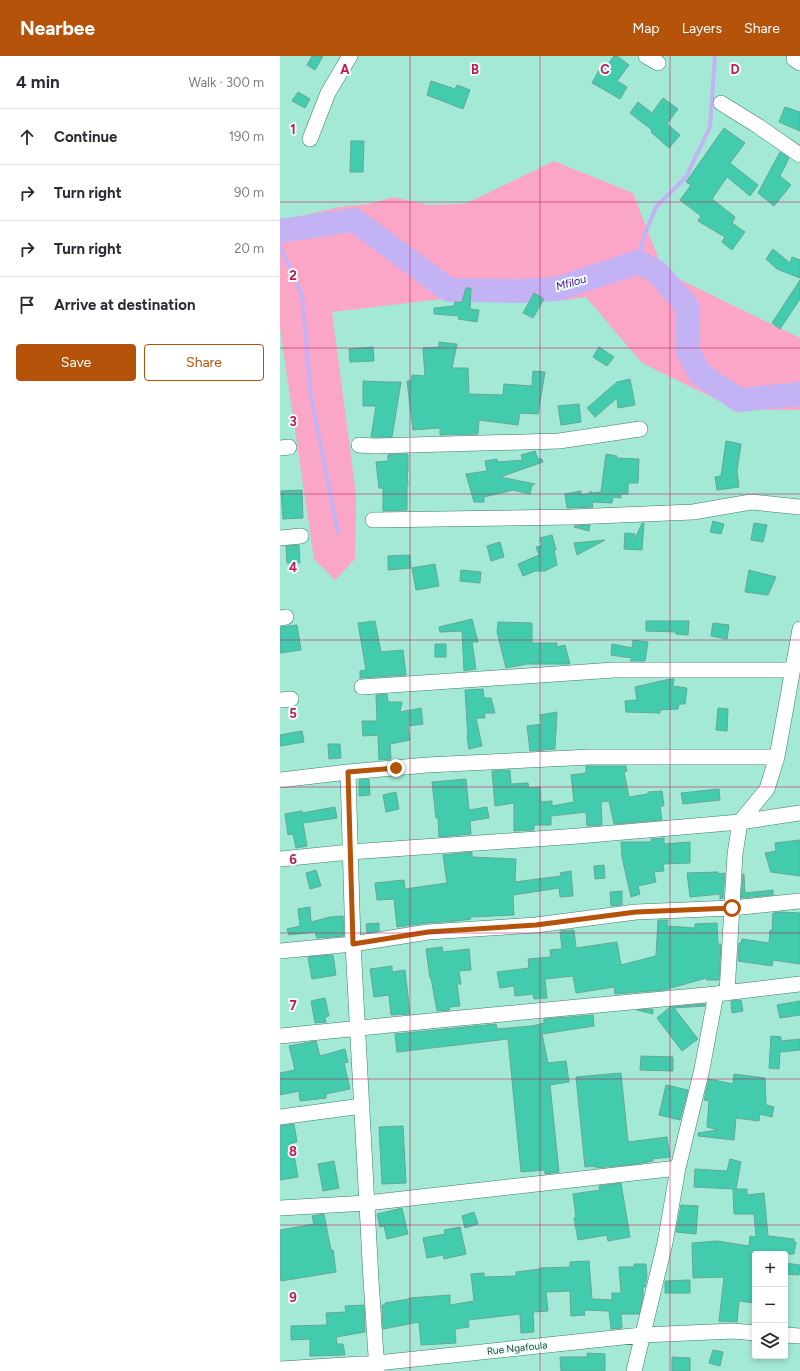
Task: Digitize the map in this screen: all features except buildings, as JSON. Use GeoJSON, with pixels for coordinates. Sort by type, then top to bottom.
{"type":"FeatureCollection","features":[{"type":"Feature","properties":{"kind":"street"},"geometry":{"type":"LineString","coordinates":[[310,139],[328,93],[350,56]]}},
{"type":"Feature","properties":{"kind":"street"},"geometry":{"type":"LineString","coordinates":[[721,103],[800,155]]}},
{"type":"Feature","properties":{"kind":"street"},"geometry":{"type":"LineString","coordinates":[[359,445],[374,446],[559,440],[640,429]]}},
{"type":"Feature","properties":{"kind":"street"},"geometry":{"type":"LineString","coordinates":[[372,520],[572,517],[693,512],[751,502],[800,507]]}},
{"type":"Feature","properties":{"kind":"street"},"geometry":{"type":"LineString","coordinates":[[280,538],[301,536]]}},
{"type":"Feature","properties":{"kind":"street"},"geometry":{"type":"LineString","coordinates":[[634,1371],[665,1243],[678,1168],[722,994],[732,908],[735,854],[740,822],[767,789],[777,758],[800,629]]}},
{"type":"Feature","properties":{"kind":"street"},"geometry":{"type":"LineString","coordinates":[[362,687],[614,670],[792,670]]}},
{"type":"Feature","properties":{"kind":"street"},"geometry":{"type":"LineString","coordinates":[[280,780],[427,765],[591,757],[777,758]]}},
{"type":"Feature","properties":{"kind":"street"},"geometry":{"type":"LineString","coordinates":[[348,772],[353,944],[377,1367]]}},
{"type":"Feature","properties":{"kind":"street"},"geometry":{"type":"LineString","coordinates":[[280,859],[350,852],[578,836],[740,822],[800,813]]}},
{"type":"Feature","properties":{"kind":"street"},"geometry":{"type":"LineString","coordinates":[[280,951],[353,944],[428,932],[536,925],[636,912],[732,908],[800,901]]}},
{"type":"Feature","properties":{"kind":"street"},"geometry":{"type":"LineString","coordinates":[[280,1036],[722,994],[800,984]]}},
{"type":"Feature","properties":{"kind":"street"},"geometry":{"type":"LineString","coordinates":[[280,1117],[362,1106]]}},
{"type":"Feature","properties":{"kind":"street"},"geometry":{"type":"LineString","coordinates":[[280,1208],[367,1203],[678,1168]]}},
{"type":"Feature","properties":{"kind":"street","name":"Rue Ngafoula"},"geometry":{"type":"LineString","coordinates":[[280,1369],[377,1367],[642,1335],[734,1331],[752,1332]]}},
{"type":"Feature","properties":{"kind":"street"},"geometry":{"type":"LineString","coordinates":[[788,1335],[800,1336]]}},
{"type":"Feature","properties":{"kind":"shaded area"},"geometry":{"type":"Polygon","coordinates":[[[554,161],[633,193],[663,270],[800,338],[800,410],[736,409],[642,363],[586,297],[566,300],[508,296],[442,299],[332,312],[356,494],[355,559],[335,580],[314,559],[280,328],[280,220],[282,221],[339,207],[369,204],[393,197],[428,205],[465,204],[554,161]]]}},
{"type":"Feature","properties":{"kind":"waterway"},"geometry":{"type":"LineString","coordinates":[[638,262],[643,239],[656,207],[686,177],[710,127],[715,56]]}},
{"type":"Feature","properties":{"kind":"waterway","name":"Mfilou"},"geometry":{"type":"LineString","coordinates":[[280,231],[354,220],[449,290],[520,291],[557,289],[638,262],[657,272],[687,306],[687,349],[700,374],[739,400],[800,394]]}},
{"type":"Feature","properties":{"kind":"waterway"},"geometry":{"type":"LineString","coordinates":[[280,246],[302,295],[311,396],[338,533]]}},
{"type":"Feature","properties":{"kind":"route"},"geometry":{"type":"LineString","coordinates":[[396,768],[348,772],[353,944],[428,932],[536,925],[636,912],[732,908]]}}]}
